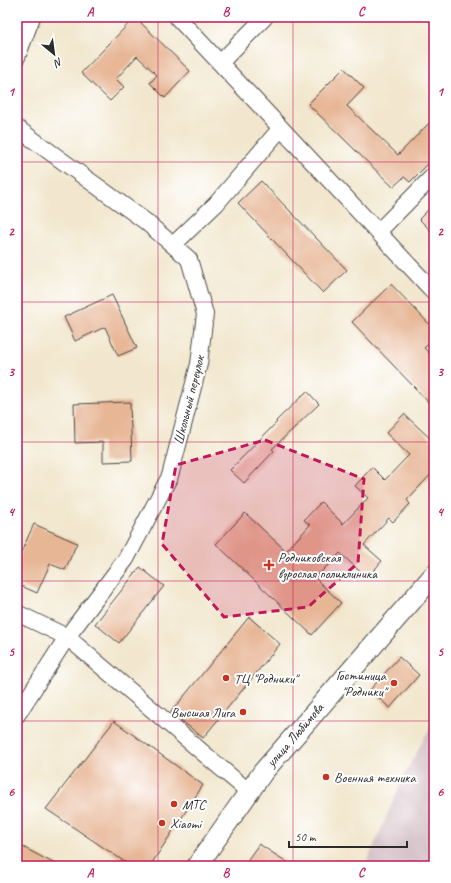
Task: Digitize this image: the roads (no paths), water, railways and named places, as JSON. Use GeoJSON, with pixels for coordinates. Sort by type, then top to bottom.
{"type":"FeatureCollection","features":[{"type":"Feature","properties":{"kind":"main road","name":"улица Любимова"},"geometry":{"type":"LineString","coordinates":[[197,866],[263,772],[434,575]]}},
{"type":"Feature","properties":{"kind":"street"},"geometry":{"type":"LineString","coordinates":[[17,57],[32,17]]}},
{"type":"Feature","properties":{"kind":"street"},"geometry":{"type":"LineString","coordinates":[[177,17],[434,292]]}},
{"type":"Feature","properties":{"kind":"street"},"geometry":{"type":"LineString","coordinates":[[220,63],[265,17]]}},
{"type":"Feature","properties":{"kind":"street","name":"Школьный переулок"},"geometry":{"type":"LineString","coordinates":[[17,128],[145,221],[189,259],[205,314],[199,364],[170,476],[126,559],[67,637],[17,715]]}},
{"type":"Feature","properties":{"kind":"street"},"geometry":{"type":"LineString","coordinates":[[173,245],[216,204],[281,128]]}},
{"type":"Feature","properties":{"kind":"street"},"geometry":{"type":"LineString","coordinates":[[378,232],[434,175]]}},
{"type":"Feature","properties":{"kind":"street"},"geometry":{"type":"LineString","coordinates":[[17,613],[67,637],[249,792]]}},
{"type":"Feature","properties":{"kind":"place","name":"Родниковская взрослая поликлиника"},"geometry":{"type":"Point","coordinates":[269,565]}},
{"type":"Feature","properties":{"kind":"place","name":"ТЦ \"Родники\""},"geometry":{"type":"Point","coordinates":[226,678]}},
{"type":"Feature","properties":{"kind":"place","name":"Гостиница \"Родники\""},"geometry":{"type":"Point","coordinates":[394,683]}},
{"type":"Feature","properties":{"kind":"place","name":"Высшая Лига"},"geometry":{"type":"Point","coordinates":[243,712]}},
{"type":"Feature","properties":{"kind":"place","name":"Военная техника"},"geometry":{"type":"Point","coordinates":[326,777]}},
{"type":"Feature","properties":{"kind":"place","name":"МТС"},"geometry":{"type":"Point","coordinates":[174,804]}},
{"type":"Feature","properties":{"kind":"place","name":"Xiaomi"},"geometry":{"type":"Point","coordinates":[162,823]}}]}
